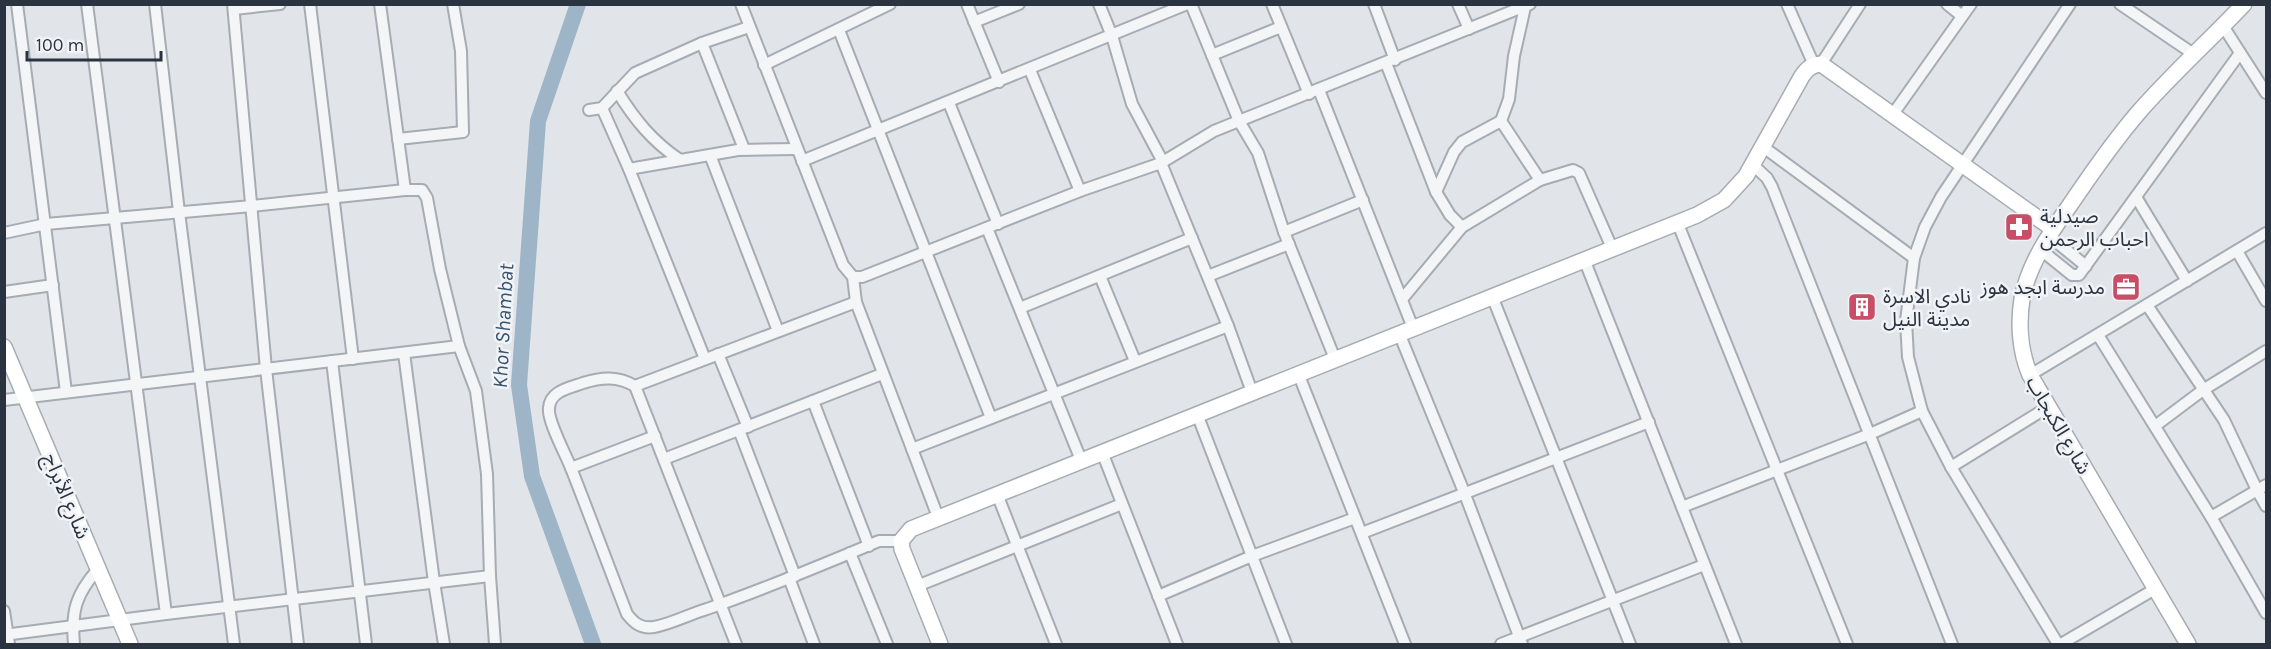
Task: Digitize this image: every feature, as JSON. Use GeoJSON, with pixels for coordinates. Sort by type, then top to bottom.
{"type":"FeatureCollection","features":[{"type":"Feature","properties":{"kind":"street"},"geometry":{"type":"LineString","coordinates":[[17,4],[66,392]]}},
{"type":"Feature","properties":{"kind":"street"},"geometry":{"type":"LineString","coordinates":[[87,4],[166,615]]}},
{"type":"Feature","properties":{"kind":"street"},"geometry":{"type":"LineString","coordinates":[[155,4],[234,645]]}},
{"type":"Feature","properties":{"kind":"street"},"geometry":{"type":"LineString","coordinates":[[280,4],[233,7],[266,369],[298,645]]}},
{"type":"Feature","properties":{"kind":"street"},"geometry":{"type":"LineString","coordinates":[[310,4],[353,359]]}},
{"type":"Feature","properties":{"kind":"street"},"geometry":{"type":"LineString","coordinates":[[380,4],[405,190]]}},
{"type":"Feature","properties":{"kind":"street"},"geometry":{"type":"LineString","coordinates":[[398,139],[463,132],[461,51],[453,4]]}},
{"type":"Feature","properties":{"kind":"street"},"geometry":{"type":"LineString","coordinates":[[741,4],[843,265],[846,272],[853,278],[856,302],[938,517]]}},
{"type":"Feature","properties":{"kind":"street"},"geometry":{"type":"LineString","coordinates":[[764,65],[890,4]]}},
{"type":"Feature","properties":{"kind":"street"},"geometry":{"type":"LineString","coordinates":[[967,4],[999,82]]}},
{"type":"Feature","properties":{"kind":"street"},"geometry":{"type":"LineString","coordinates":[[974,22],[1019,4]]}},
{"type":"Feature","properties":{"kind":"street"},"geometry":{"type":"LineString","coordinates":[[1099,4],[1112,36],[1132,104],[1162,162],[1252,392]]}},
{"type":"Feature","properties":{"kind":"street"},"geometry":{"type":"LineString","coordinates":[[802,161],[1189,4],[1239,121],[1258,153],[1284,231],[1335,359]]}},
{"type":"Feature","properties":{"kind":"street"},"geometry":{"type":"LineString","coordinates":[[1272,4],[1363,200],[1403,298],[1406,330],[1520,641]]}},
{"type":"Feature","properties":{"kind":"street"},"geometry":{"type":"LineString","coordinates":[[1374,4],[1390,61],[1436,192],[1450,215],[1462,227]]}},
{"type":"Feature","properties":{"kind":"street"},"geometry":{"type":"LineString","coordinates":[[1458,4],[1469,29]]}},
{"type":"Feature","properties":{"kind":"street"},"geometry":{"type":"LineString","coordinates":[[1787,4],[1818,64],[1963,164],[2051,232],[2086,266]]}},
{"type":"Feature","properties":{"kind":"street"},"geometry":{"type":"LineString","coordinates":[[736,645],[720,604],[664,459],[635,386],[623,379],[593,380],[557,392],[548,410],[550,420],[571,468],[627,614],[635,624],[654,627],[720,604],[792,577],[879,541],[901,541],[915,526],[1698,215],[1724,200],[1746,176],[1802,76],[1808,69],[1818,64],[1860,4]]}},
{"type":"Feature","properties":{"kind":"street"},"geometry":{"type":"LineString","coordinates":[[1947,4],[1962,16]]}},
{"type":"Feature","properties":{"kind":"street"},"geometry":{"type":"LineString","coordinates":[[1893,114],[1971,4]]}},
{"type":"Feature","properties":{"kind":"street"},"geometry":{"type":"LineString","coordinates":[[2070,4],[1941,197],[1914,258],[1906,321],[1908,357],[1922,411],[1951,467],[2059,645],[2155,589]]}},
{"type":"Feature","properties":{"kind":"street"},"geometry":{"type":"LineString","coordinates":[[2120,4],[2195,56]]}},
{"type":"Feature","properties":{"kind":"street","name":"شارع الكبجاب"},"geometry":{"type":"LineString","coordinates":[[2188,645],[2030,375],[2022,346],[2022,297],[2031,270],[2051,232],[2091,175],[2138,113],[2244,4]]}},
{"type":"Feature","properties":{"kind":"street"},"geometry":{"type":"LineString","coordinates":[[1436,192],[1454,152],[1462,142],[1501,121],[1509,99],[1514,57],[1527,6]]}},
{"type":"Feature","properties":{"kind":"street"},"geometry":{"type":"LineString","coordinates":[[853,278],[862,277],[926,253],[1080,191],[1162,162],[1200,138],[1239,121],[1527,6]]}},
{"type":"Feature","properties":{"kind":"street"},"geometry":{"type":"LineString","coordinates":[[2223,26],[2266,93]]}},
{"type":"Feature","properties":{"kind":"street"},"geometry":{"type":"LineString","coordinates":[[589,110],[602,108],[635,73],[702,43],[749,27]]}},
{"type":"Feature","properties":{"kind":"street"},"geometry":{"type":"LineString","coordinates":[[1212,55],[1281,27]]}},
{"type":"Feature","properties":{"kind":"street"},"geometry":{"type":"LineString","coordinates":[[839,30],[991,418]]}},
{"type":"Feature","properties":{"kind":"street"},"geometry":{"type":"LineString","coordinates":[[702,43],[744,149]]}},
{"type":"Feature","properties":{"kind":"street"},"geometry":{"type":"LineString","coordinates":[[2042,250],[2074,276],[2079,275],[2240,53]]}},
{"type":"Feature","properties":{"kind":"street"},"geometry":{"type":"LineString","coordinates":[[1030,70],[1080,191]]}},
{"type":"Feature","properties":{"kind":"street"},"geometry":{"type":"LineString","coordinates":[[617,91],[645,132],[659,146],[680,160]]}},
{"type":"Feature","properties":{"kind":"street"},"geometry":{"type":"LineString","coordinates":[[949,103],[1020,308],[1081,460]]}},
{"type":"Feature","properties":{"kind":"street"},"geometry":{"type":"LineString","coordinates":[[602,108],[629,169],[705,359]]}},
{"type":"Feature","properties":{"kind":"street"},"geometry":{"type":"LineString","coordinates":[[1501,121],[1540,180]]}},
{"type":"Feature","properties":{"kind":"street"},"geometry":{"type":"LineString","coordinates":[[1762,146],[1914,258]]}},
{"type":"Feature","properties":{"kind":"street"},"geometry":{"type":"LineString","coordinates":[[629,169],[744,149],[797,149]]}},
{"type":"Feature","properties":{"kind":"street"},"geometry":{"type":"LineString","coordinates":[[711,155],[778,331]]}},
{"type":"Feature","properties":{"kind":"street"},"geometry":{"type":"LineString","coordinates":[[1752,164],[1767,178],[1772,187],[1952,645]]}},
{"type":"Feature","properties":{"kind":"street"},"geometry":{"type":"LineString","coordinates":[[1403,298],[1462,227],[1540,180],[1573,170],[1579,173],[1612,248]]}},
{"type":"Feature","properties":{"kind":"street"},"geometry":{"type":"LineString","coordinates":[[4,233],[45,224],[405,190],[422,190],[426,193],[440,269],[459,346],[476,391],[487,474],[495,645]]}},
{"type":"Feature","properties":{"kind":"street"},"geometry":{"type":"LineString","coordinates":[[2136,197],[2187,281]]}},
{"type":"Feature","properties":{"kind":"street"},"geometry":{"type":"LineString","coordinates":[[1284,231],[1363,200]]}},
{"type":"Feature","properties":{"kind":"street"},"geometry":{"type":"LineString","coordinates":[[1678,224],[1847,645]]}},
{"type":"Feature","properties":{"kind":"street"},"geometry":{"type":"LineString","coordinates":[[2030,375],[2266,233]]}},
{"type":"Feature","properties":{"kind":"street"},"geometry":{"type":"LineString","coordinates":[[1020,308],[1192,238]]}},
{"type":"Feature","properties":{"kind":"street"},"geometry":{"type":"LineString","coordinates":[[1208,276],[1289,244]]}},
{"type":"Feature","properties":{"kind":"street"},"geometry":{"type":"LineString","coordinates":[[2237,251],[2266,301]]}},
{"type":"Feature","properties":{"kind":"street"},"geometry":{"type":"LineString","coordinates":[[1584,259],[1736,645]]}},
{"type":"Feature","properties":{"kind":"street"},"geometry":{"type":"LineString","coordinates":[[1100,276],[1135,361]]}},
{"type":"Feature","properties":{"kind":"street"},"geometry":{"type":"LineString","coordinates":[[4,292],[53,285]]}},
{"type":"Feature","properties":{"kind":"street"},"geometry":{"type":"LineString","coordinates":[[1492,296],[1630,645]]}},
{"type":"Feature","properties":{"kind":"street"},"geometry":{"type":"LineString","coordinates":[[635,386],[856,302]]}},
{"type":"Feature","properties":{"kind":"street"},"geometry":{"type":"LineString","coordinates":[[2147,305],[2224,420],[2262,488],[2266,506]]}},
{"type":"Feature","properties":{"kind":"street"},"geometry":{"type":"LineString","coordinates":[[912,449],[1228,326]]}},
{"type":"Feature","properties":{"kind":"street"},"geometry":{"type":"LineString","coordinates":[[2098,335],[2211,517],[2266,613]]}},
{"type":"Feature","properties":{"kind":"street"},"geometry":{"type":"LineString","coordinates":[[4,400],[459,346]]}},
{"type":"Feature","properties":{"kind":"street","name":"شارع الأبراج"},"geometry":{"type":"LineString","coordinates":[[4,347],[130,645]]}},
{"type":"Feature","properties":{"kind":"street"},"geometry":{"type":"LineString","coordinates":[[2155,426],[2203,390],[2266,351]]}},
{"type":"Feature","properties":{"kind":"street"},"geometry":{"type":"LineString","coordinates":[[404,353],[444,645]]}},
{"type":"Feature","properties":{"kind":"street"},"geometry":{"type":"LineString","coordinates":[[718,354],[814,645]]}},
{"type":"Feature","properties":{"kind":"street"},"geometry":{"type":"LineString","coordinates":[[332,361],[366,645]]}},
{"type":"Feature","properties":{"kind":"street"},"geometry":{"type":"LineString","coordinates":[[1298,373],[1405,645]]}},
{"type":"Feature","properties":{"kind":"street"},"geometry":{"type":"LineString","coordinates":[[664,459],[882,374]]}},
{"type":"Feature","properties":{"kind":"street"},"geometry":{"type":"LineString","coordinates":[[813,401],[868,546]]}},
{"type":"Feature","properties":{"kind":"street"},"geometry":{"type":"LineString","coordinates":[[1951,467],[2048,406]]}},
{"type":"Feature","properties":{"kind":"street"},"geometry":{"type":"LineString","coordinates":[[1682,507],[1778,471],[1922,411]]}},
{"type":"Feature","properties":{"kind":"street"},"geometry":{"type":"LineString","coordinates":[[1197,414],[1286,645]]}},
{"type":"Feature","properties":{"kind":"street"},"geometry":{"type":"LineString","coordinates":[[1362,533],[1648,422]]}},
{"type":"Feature","properties":{"kind":"street"},"geometry":{"type":"LineString","coordinates":[[571,468],[655,436]]}},
{"type":"Feature","properties":{"kind":"street"},"geometry":{"type":"LineString","coordinates":[[1102,452],[1177,645]]}},
{"type":"Feature","properties":{"kind":"street"},"geometry":{"type":"LineString","coordinates":[[2211,517],[2262,488]]}},
{"type":"Feature","properties":{"kind":"street"},"geometry":{"type":"LineString","coordinates":[[997,494],[1056,645]]}},
{"type":"Feature","properties":{"kind":"street"},"geometry":{"type":"LineString","coordinates":[[917,586],[1122,504]]}},
{"type":"Feature","properties":{"kind":"street"},"geometry":{"type":"LineString","coordinates":[[1158,596],[1252,556],[1355,518]]}},
{"type":"Feature","properties":{"kind":"street"},"geometry":{"type":"LineString","coordinates":[[901,541],[902,549],[940,645]]}},
{"type":"Feature","properties":{"kind":"street"},"geometry":{"type":"LineString","coordinates":[[850,554],[887,645]]}},
{"type":"Feature","properties":{"kind":"street"},"geometry":{"type":"LineString","coordinates":[[1501,645],[1520,641],[1612,600],[1704,565]]}},
{"type":"Feature","properties":{"kind":"street"},"geometry":{"type":"LineString","coordinates":[[74,645],[72,625],[78,594],[98,569]]}},
{"type":"Feature","properties":{"kind":"street"},"geometry":{"type":"LineString","coordinates":[[4,611],[7,638],[72,625],[490,576]]}},
{"type":"Feature","properties":{"kind":"waterway","name":"Khor Shambat"},"geometry":{"type":"LineString","coordinates":[[578,4],[538,121],[519,385],[532,476],[593,644]]}},
{"type":"Feature","properties":{"kind":"place","name":"صيدلية احباب الرحمن"},"geometry":{"type":"Point","coordinates":[2019,227]}},
{"type":"Feature","properties":{"kind":"place","name":"مدرسة ابجد هوز"},"geometry":{"type":"Point","coordinates":[2126,287]}},
{"type":"Feature","properties":{"kind":"place","name":"نادي الاسرة مدينة النيل"},"geometry":{"type":"Point","coordinates":[1862,307]}}]}
